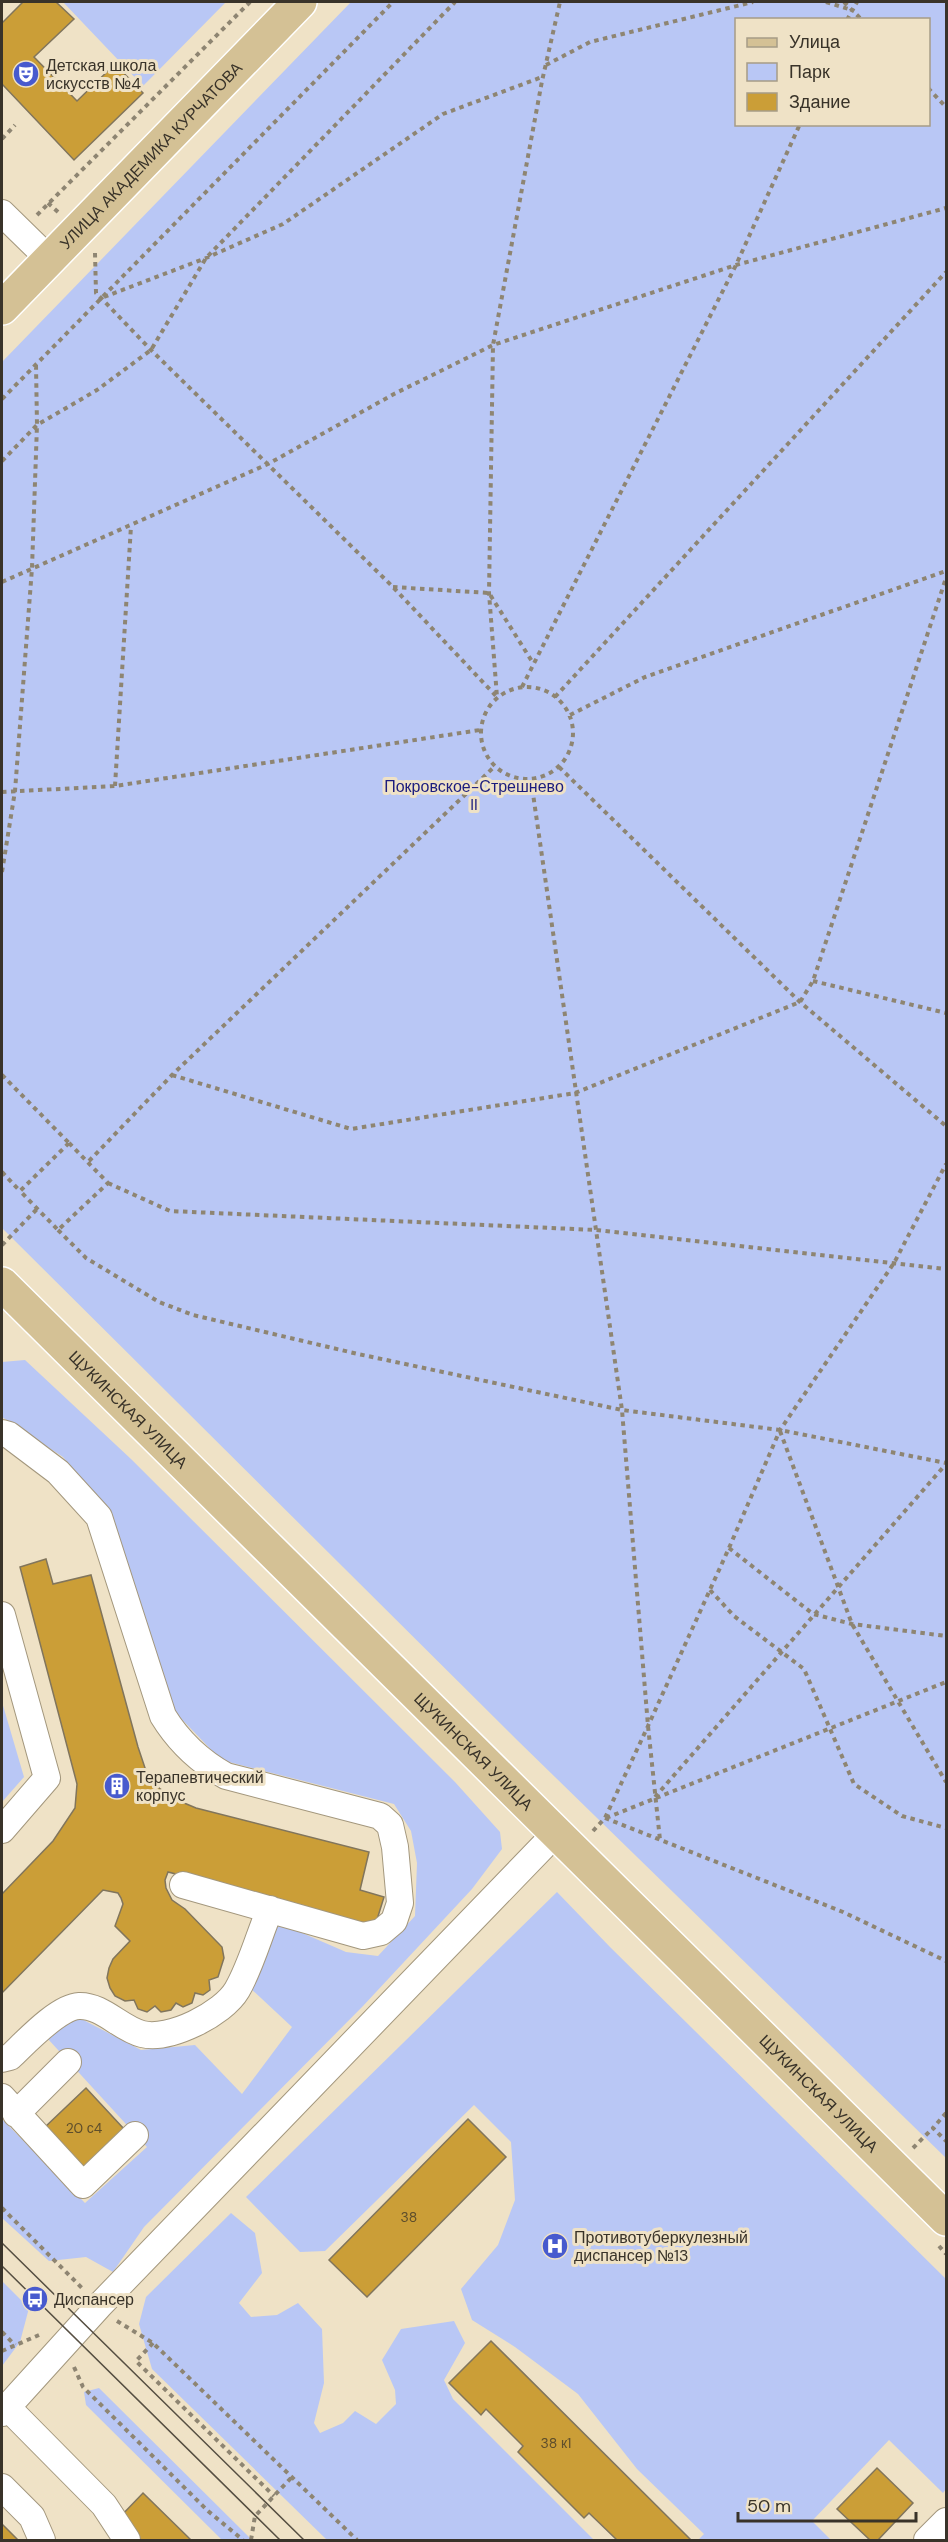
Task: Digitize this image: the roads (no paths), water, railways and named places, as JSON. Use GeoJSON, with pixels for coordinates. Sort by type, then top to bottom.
{"type":"FeatureCollection","features":[{"type":"Feature","properties":{"kind":"main road","name":"УЛИЦА АКАДЕМИКА КУРЧАТОВА"},"geometry":{"type":"LineString","coordinates":[[2,308],[300,2]]}},
{"type":"Feature","properties":{"kind":"main road","name":"ЩУКИНСКАЯ УЛИЦА"},"geometry":{"type":"LineString","coordinates":[[3,1288],[946,2219]]}},
{"type":"Feature","properties":{"kind":"street"},"geometry":{"type":"LineString","coordinates":[[2,213],[48,259]]}},
{"type":"Feature","properties":{"kind":"street"},"geometry":{"type":"LineString","coordinates":[[2,1433],[9,1435],[58,1472],[99,1517],[163,1716],[176,1737],[205,1765],[226,1776],[380,1816],[390,1825],[395,1847],[400,1903],[394,1921],[381,1932],[363,1936],[183,1885]]}},
{"type":"Feature","properties":{"kind":"street"},"geometry":{"type":"LineString","coordinates":[[2,1615],[46,1778],[2,1830]]}},
{"type":"Feature","properties":{"kind":"street"},"geometry":{"type":"LineString","coordinates":[[127,2541],[104,2505],[4,2410],[99,2306],[556,1832]]}},
{"type":"Feature","properties":{"kind":"street"},"geometry":{"type":"LineString","coordinates":[[2,2059],[10,2057],[58,2014],[81,2006],[101,2012],[142,2034],[173,2034],[207,2018],[236,1992],[270,1909]]}},
{"type":"Feature","properties":{"kind":"street"},"geometry":{"type":"LineString","coordinates":[[68,2062],[9,2106],[83,2185],[135,2135]]}},
{"type":"Feature","properties":{"kind":"street"},"geometry":{"type":"LineString","coordinates":[[2,2487],[32,2517],[42,2541]]}},
{"type":"Feature","properties":{"kind":"street"},"geometry":{"type":"LineString","coordinates":[[927,2541],[946,2521]]}},
{"type":"Feature","properties":{"kind":"tram line"},"geometry":{"type":"LineString","coordinates":[[2,2243],[304,2540]]}},
{"type":"Feature","properties":{"kind":"tram line"},"geometry":{"type":"LineString","coordinates":[[2,2266],[280,2540]]}},
{"type":"Feature","properties":{"kind":"place","name":"Детская школа искусств №4"},"geometry":{"type":"Point","coordinates":[26,74]}},
{"type":"Feature","properties":{"kind":"place","name":"Терапевтический корпус"},"geometry":{"type":"Point","coordinates":[117,1786]}},
{"type":"Feature","properties":{"kind":"place","name":"Противотуберкулезный диспансер №13"},"geometry":{"type":"Point","coordinates":[555,2246]}},
{"type":"Feature","properties":{"kind":"place","name":"Диспансер"},"geometry":{"type":"Point","coordinates":[35,2299]}},
{"type":"Feature","properties":{"kind":"park label","name":"Покровское-Стрешнево II"},"geometry":{"type":"Point","coordinates":[474,795]}}]}
